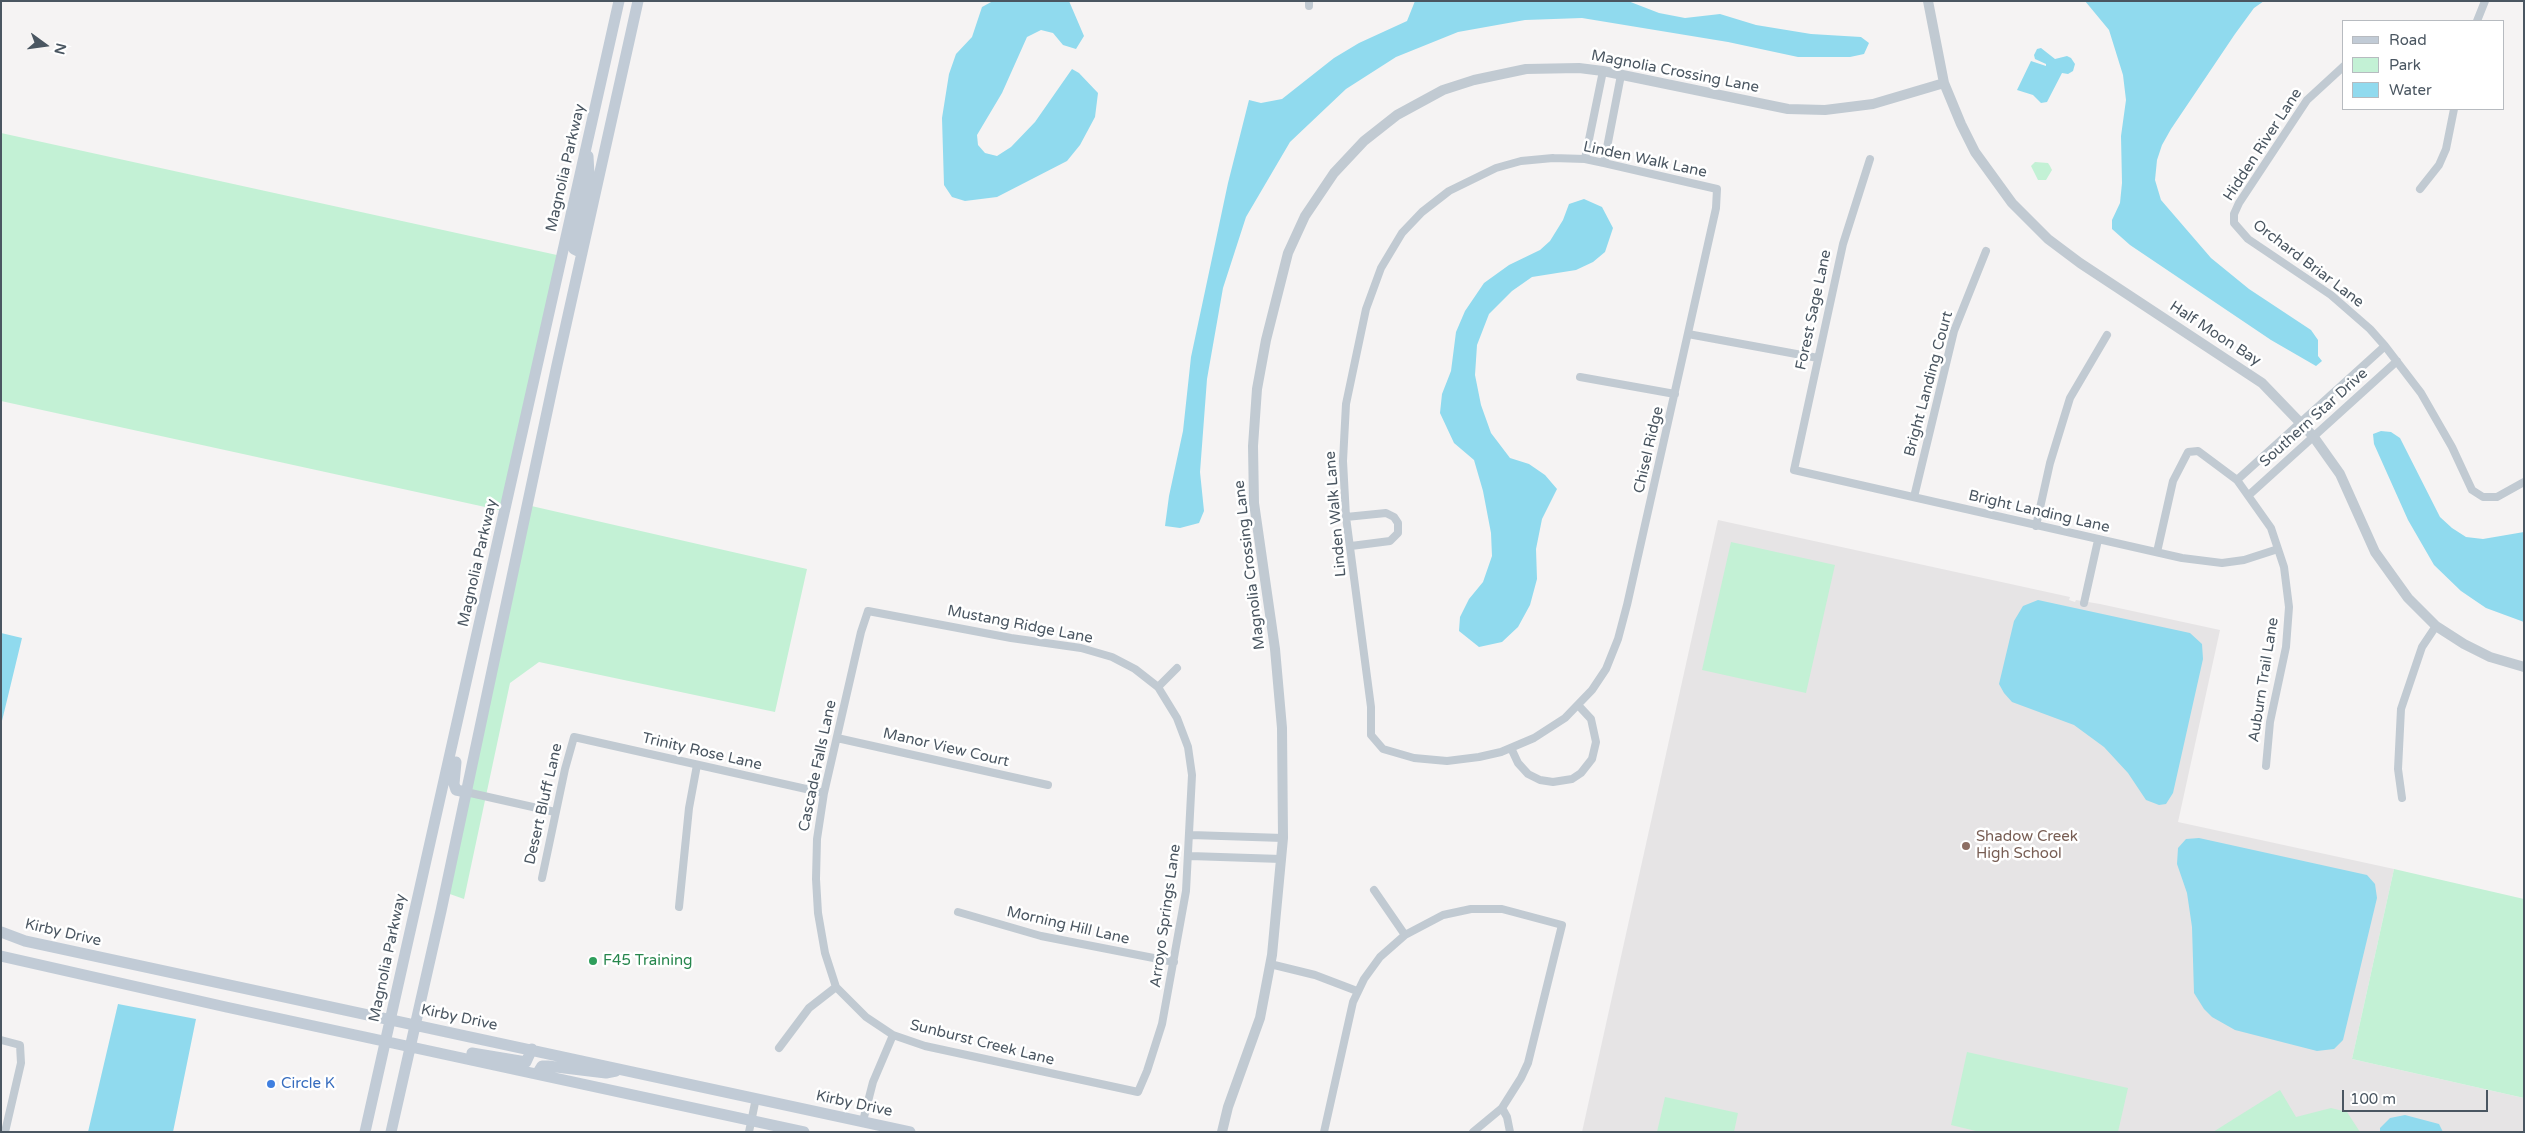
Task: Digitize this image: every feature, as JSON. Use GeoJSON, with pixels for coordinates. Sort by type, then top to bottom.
{"type":"FeatureCollection","features":[{"type":"Feature","properties":{"kind":"main road","name":"Magnolia Parkway"},"geometry":{"type":"LineString","coordinates":[[365,1132],[619,1]]}},
{"type":"Feature","properties":{"kind":"main road"},"geometry":{"type":"LineString","coordinates":[[391,1132],[638,1]]}},
{"type":"Feature","properties":{"kind":"main road"},"geometry":{"type":"LineString","coordinates":[[582,253],[574,249],[574,244],[589,175],[587,142]]}},
{"type":"Feature","properties":{"kind":"main road"},"geometry":{"type":"LineString","coordinates":[[466,792],[456,790],[453,776],[477,674],[472,661]]}},
{"type":"Feature","properties":{"kind":"main road","name":"Kirby Drive"},"geometry":{"type":"LineString","coordinates":[[1,932],[25,941],[78,953],[391,1018],[910,1132]]}},
{"type":"Feature","properties":{"kind":"main road"},"geometry":{"type":"LineString","coordinates":[[73,973],[78,953]]}},
{"type":"Feature","properties":{"kind":"main road"},"geometry":{"type":"LineString","coordinates":[[1,956],[385,1042],[804,1132]]}},
{"type":"Feature","properties":{"kind":"main road"},"geometry":{"type":"LineString","coordinates":[[450,1056],[464,1052],[526,1062],[532,1049]]}},
{"type":"Feature","properties":{"kind":"main road"},"geometry":{"type":"LineString","coordinates":[[537,1074],[542,1066],[606,1072],[630,1070]]}},
{"type":"Feature","properties":{"kind":"street","name":"Half Moon Bay"},"geometry":{"type":"LineString","coordinates":[[1928,1],[1933,35],[1944,83],[1975,152],[1992,178],[2029,221],[2080,263],[2262,383],[2313,436],[2340,474],[2375,552],[2408,598],[2436,626],[2490,657],[2524,666]]}},
{"type":"Feature","properties":{"kind":"street"},"geometry":{"type":"LineString","coordinates":[[2477,20],[2486,1]]}},
{"type":"Feature","properties":{"kind":"street","name":"Magnolia Crossing Lane"},"geometry":{"type":"LineString","coordinates":[[1222,1132],[1234,1089],[1260,1018],[1270,964],[1283,838],[1282,728],[1274,640],[1254,503],[1253,446],[1257,389],[1266,340],[1288,253],[1305,216],[1334,172],[1364,141],[1397,115],[1443,90],[1501,73],[1551,68],[1603,72],[1741,101],[1788,109],[1809,110],[1873,104],[1944,83]]}},
{"type":"Feature","properties":{"kind":"street","name":"Hidden River Lane"},"geometry":{"type":"LineString","coordinates":[[2234,223],[2234,214],[2240,203],[2307,100],[2342,68]]}},
{"type":"Feature","properties":{"kind":"street"},"geometry":{"type":"LineString","coordinates":[[1585,159],[1603,72]]}},
{"type":"Feature","properties":{"kind":"street"},"geometry":{"type":"LineString","coordinates":[[1604,163],[1621,75]]}},
{"type":"Feature","properties":{"kind":"street"},"geometry":{"type":"LineString","coordinates":[[2420,189],[2439,165],[2446,149],[2454,110]]}},
{"type":"Feature","properties":{"kind":"street","name":"Linden Walk Lane"},"geometry":{"type":"LineString","coordinates":[[1383,749],[1371,735],[1371,707],[1346,517],[1343,453],[1349,388],[1366,309],[1381,268],[1392,248],[1422,212],[1472,178],[1521,161],[1585,159],[1717,190]]}},
{"type":"Feature","properties":{"kind":"street","name":"Forest Sage Lane"},"geometry":{"type":"LineString","coordinates":[[1794,470],[1843,244],[1870,159]]}},
{"type":"Feature","properties":{"kind":"street","name":"Chisel Ridge"},"geometry":{"type":"LineString","coordinates":[[1383,749],[1414,758],[1447,760],[1479,757],[1511,748],[1542,733],[1566,718],[1606,669],[1618,639],[1675,394],[1716,208],[1717,190]]}},
{"type":"Feature","properties":{"kind":"street","name":"Orchard Briar Lane"},"geometry":{"type":"LineString","coordinates":[[2234,223],[2248,239],[2331,295],[2385,346],[2421,393],[2439,423],[2472,490],[2483,497],[2497,497],[2524,482]]}},
{"type":"Feature","properties":{"kind":"street","name":"Bright Landing Court"},"geometry":{"type":"LineString","coordinates":[[1914,497],[1954,331],[1986,251]]}},
{"type":"Feature","properties":{"kind":"street"},"geometry":{"type":"LineString","coordinates":[[1688,334],[1818,358]]}},
{"type":"Feature","properties":{"kind":"street"},"geometry":{"type":"LineString","coordinates":[[2036,526],[2050,463],[2070,398],[2107,335]]}},
{"type":"Feature","properties":{"kind":"street","name":"Southern Star Drive"},"geometry":{"type":"LineString","coordinates":[[2237,480],[2385,346]]}},
{"type":"Feature","properties":{"kind":"street","name":"Southern Star Drive"},"geometry":{"type":"LineString","coordinates":[[2248,495],[2397,361]]}},
{"type":"Feature","properties":{"kind":"street"},"geometry":{"type":"LineString","coordinates":[[1580,377],[1675,394]]}},
{"type":"Feature","properties":{"kind":"street","name":"Auburn Trail Lane"},"geometry":{"type":"LineString","coordinates":[[2157,552],[2173,481],[2188,452],[2198,451],[2237,480],[2271,528],[2288,586],[2288,628],[2270,722],[2266,766]]}},
{"type":"Feature","properties":{"kind":"street","name":"Bright Landing Lane"},"geometry":{"type":"LineString","coordinates":[[1794,470],[2098,540],[2222,563],[2244,560],[2278,549]]}},
{"type":"Feature","properties":{"kind":"street"},"geometry":{"type":"LineString","coordinates":[[1346,517],[1386,513],[1394,517],[1398,523],[1398,533],[1390,540],[1351,546]]}},
{"type":"Feature","properties":{"kind":"street"},"geometry":{"type":"LineString","coordinates":[[2084,603],[2098,540]]}},
{"type":"Feature","properties":{"kind":"street","name":"Mustang Ridge Lane"},"geometry":{"type":"LineString","coordinates":[[868,611],[1010,638],[1081,648],[1112,657],[1135,669],[1158,688]]}},
{"type":"Feature","properties":{"kind":"street","name":"Cascade Falls Lane"},"geometry":{"type":"LineString","coordinates":[[836,987],[825,952],[816,879],[817,839],[824,793],[868,611]]}},
{"type":"Feature","properties":{"kind":"street"},"geometry":{"type":"LineString","coordinates":[[2402,798],[2398,769],[2401,709],[2409,679],[2422,647],[2436,626]]}},
{"type":"Feature","properties":{"kind":"street"},"geometry":{"type":"LineString","coordinates":[[1158,688],[1177,668]]}},
{"type":"Feature","properties":{"kind":"street","name":"Arroyo Springs Lane"},"geometry":{"type":"LineString","coordinates":[[1138,1092],[1162,1024],[1174,962],[1190,856],[1192,774],[1188,747],[1177,718],[1158,688]]}},
{"type":"Feature","properties":{"kind":"street"},"geometry":{"type":"LineString","coordinates":[[1511,748],[1518,763],[1528,774],[1540,780],[1553,782],[1572,779],[1581,773],[1592,759],[1596,742],[1591,720],[1578,704]]}},
{"type":"Feature","properties":{"kind":"street","name":"Trinity Rose Lane"},"geometry":{"type":"LineString","coordinates":[[574,736],[824,793]]}},
{"type":"Feature","properties":{"kind":"street","name":"Desert Bluff Lane"},"geometry":{"type":"LineString","coordinates":[[542,878],[555,812],[574,736]]}},
{"type":"Feature","properties":{"kind":"street","name":"Manor View Court"},"geometry":{"type":"LineString","coordinates":[[837,738],[1048,785]]}},
{"type":"Feature","properties":{"kind":"street"},"geometry":{"type":"LineString","coordinates":[[679,908],[688,808],[697,765]]}},
{"type":"Feature","properties":{"kind":"street"},"geometry":{"type":"LineString","coordinates":[[466,792],[555,812]]}},
{"type":"Feature","properties":{"kind":"street"},"geometry":{"type":"LineString","coordinates":[[1191,835],[1283,838]]}},
{"type":"Feature","properties":{"kind":"street"},"geometry":{"type":"LineString","coordinates":[[1190,856],[1281,859]]}},
{"type":"Feature","properties":{"kind":"street"},"geometry":{"type":"LineString","coordinates":[[1374,890],[1405,935]]}},
{"type":"Feature","properties":{"kind":"street"},"geometry":{"type":"LineString","coordinates":[[1324,1132],[1351,1008],[1357,991],[1380,957],[1405,935],[1443,916],[1487,908],[1516,911],[1562,925],[1528,1063],[1502,1108],[1473,1132]]}},
{"type":"Feature","properties":{"kind":"street","name":"Morning Hill Lane"},"geometry":{"type":"LineString","coordinates":[[958,912],[1041,936],[1174,962]]}},
{"type":"Feature","properties":{"kind":"street"},"geometry":{"type":"LineString","coordinates":[[1270,964],[1315,975],[1357,991]]}},
{"type":"Feature","properties":{"kind":"street"},"geometry":{"type":"LineString","coordinates":[[778,1048],[809,1008],[836,987]]}},
{"type":"Feature","properties":{"kind":"street","name":"Sunburst Creek Lane"},"geometry":{"type":"LineString","coordinates":[[836,987],[866,1017],[893,1035],[925,1046],[1138,1092]]}},
{"type":"Feature","properties":{"kind":"street"},"geometry":{"type":"LineString","coordinates":[[864,1121],[873,1082],[893,1035]]}},
{"type":"Feature","properties":{"kind":"street"},"geometry":{"type":"LineString","coordinates":[[1,1040],[20,1045],[21,1063],[5,1132]]}},
{"type":"Feature","properties":{"kind":"street"},"geometry":{"type":"LineString","coordinates":[[749,1132],[756,1098]]}},
{"type":"Feature","properties":{"kind":"street"},"geometry":{"type":"LineString","coordinates":[[1502,1108],[1507,1117],[1510,1132]]}},
{"type":"Feature","properties":{"kind":"shaded area","name":"Shadow Creek High School"},"geometry":{"type":"Polygon","coordinates":[[[1718,520],[2070,597],[2069,600],[2075,602],[2076,600],[2100,604],[2220,630],[2178,822],[2394,869],[2352,1059],[2524,1098],[2524,1132],[1582,1132],[1718,520]]]}},
{"type":"Feature","properties":{"kind":"green space"},"geometry":{"type":"Polygon","coordinates":[[[1,133],[566,257],[508,512],[1,401],[1,133]]]}},
{"type":"Feature","properties":{"kind":"green space"},"geometry":{"type":"Polygon","coordinates":[[[2035,162],[2048,163],[2050,166],[2052,170],[2046,180],[2038,180],[2031,166],[2035,162]]]}},
{"type":"Feature","properties":{"kind":"green space"},"geometry":{"type":"Polygon","coordinates":[[[527,505],[807,569],[775,712],[539,662],[510,683],[464,899],[447,893],[527,505]]]}},
{"type":"Feature","properties":{"kind":"green space"},"geometry":{"type":"Polygon","coordinates":[[[1731,542],[1835,565],[1806,693],[1702,670],[1731,542]]]}},
{"type":"Feature","properties":{"kind":"green space"},"geometry":{"type":"Polygon","coordinates":[[[2394,869],[2524,899],[2524,1098],[2352,1059],[2394,869]]]}},
{"type":"Feature","properties":{"kind":"green space"},"geometry":{"type":"Polygon","coordinates":[[[1967,1052],[2128,1088],[2118,1132],[1980,1132],[1951,1125],[1967,1052]]]}},
{"type":"Feature","properties":{"kind":"green space"},"geometry":{"type":"Polygon","coordinates":[[[2280,1090],[2296,1117],[2331,1108],[2347,1112],[2360,1132],[2213,1132],[2280,1090]]]}},
{"type":"Feature","properties":{"kind":"green space"},"geometry":{"type":"Polygon","coordinates":[[[1665,1097],[1738,1113],[1734,1132],[1657,1132],[1665,1097]]]}},
{"type":"Feature","properties":{"kind":"water"},"geometry":{"type":"Polygon","coordinates":[[[993,1],[1069,1],[1084,36],[1076,49],[1063,45],[1053,33],[1041,30],[1027,37],[1002,93],[977,135],[978,145],[985,153],[997,156],[1011,147],[1035,122],[1072,69],[1079,73],[1098,93],[1095,117],[1080,145],[1067,161],[997,197],[965,201],[952,197],[944,185],[942,118],[949,74],[956,54],[972,37],[982,7],[993,1]]]}},
{"type":"Feature","properties":{"kind":"water"},"geometry":{"type":"Polygon","coordinates":[[[1415,1],[1628,1],[1659,13],[1685,18],[1720,14],[1756,25],[1811,34],[1861,37],[1869,43],[1864,54],[1850,57],[1798,57],[1728,42],[1582,18],[1525,20],[1458,32],[1396,57],[1346,89],[1290,142],[1246,217],[1223,288],[1207,379],[1200,472],[1204,511],[1199,523],[1180,528],[1165,526],[1169,496],[1183,431],[1191,357],[1228,183],[1249,100],[1261,103],[1282,99],[1334,58],[1359,43],[1407,21],[1415,1]]]}},
{"type":"Feature","properties":{"kind":"water"},"geometry":{"type":"Polygon","coordinates":[[[2085,1],[2264,1],[2254,8],[2235,34],[2171,129],[2162,145],[2157,160],[2155,180],[2161,200],[2211,258],[2249,289],[2311,330],[2318,340],[2318,356],[2322,361],[2316,366],[2271,340],[2130,245],[2112,229],[2112,220],[2120,203],[2122,183],[2121,136],[2126,100],[2123,75],[2109,30],[2085,1]]]}},
{"type":"Feature","properties":{"kind":"water"},"geometry":{"type":"Polygon","coordinates":[[[2041,48],[2055,59],[2067,56],[2075,64],[2073,71],[2068,74],[2062,73],[2047,102],[2041,103],[2033,95],[2017,90],[2031,61],[2046,66],[2046,64],[2035,59],[2034,55],[2037,49],[2041,48]]]}},
{"type":"Feature","properties":{"kind":"water"},"geometry":{"type":"Polygon","coordinates":[[[1584,199],[1602,207],[1613,228],[1605,252],[1593,262],[1576,270],[1532,277],[1512,291],[1489,314],[1477,345],[1475,375],[1481,405],[1491,433],[1510,458],[1529,464],[1545,475],[1557,489],[1542,519],[1536,549],[1537,579],[1530,605],[1518,627],[1502,642],[1479,647],[1459,631],[1460,617],[1469,599],[1483,582],[1492,556],[1491,533],[1483,491],[1474,460],[1454,443],[1440,413],[1442,394],[1451,371],[1456,332],[1465,311],[1484,283],[1509,265],[1540,250],[1550,241],[1563,220],[1569,204],[1584,199]]]}},
{"type":"Feature","properties":{"kind":"water"},"geometry":{"type":"Polygon","coordinates":[[[2381,431],[2391,432],[2400,438],[2440,517],[2452,528],[2466,537],[2483,539],[2524,532],[2524,622],[2486,608],[2461,591],[2434,565],[2408,520],[2374,444],[2373,434],[2381,431]]]}},
{"type":"Feature","properties":{"kind":"water"},"geometry":{"type":"Polygon","coordinates":[[[2038,600],[2190,633],[2202,644],[2203,659],[2173,793],[2166,804],[2159,805],[2146,800],[2128,773],[2104,747],[2074,725],[2012,702],[2004,693],[1999,684],[2014,621],[2023,606],[2038,600]]]}},
{"type":"Feature","properties":{"kind":"water"},"geometry":{"type":"Polygon","coordinates":[[[1,633],[22,638],[1,725],[1,633]]]}},
{"type":"Feature","properties":{"kind":"water"},"geometry":{"type":"Polygon","coordinates":[[[2199,838],[2367,875],[2375,884],[2377,898],[2343,1040],[2334,1049],[2317,1051],[2235,1030],[2212,1017],[2204,1009],[2194,993],[2192,927],[2187,893],[2177,864],[2178,848],[2186,839],[2199,838]]]}},
{"type":"Feature","properties":{"kind":"water"},"geometry":{"type":"Polygon","coordinates":[[[118,1004],[196,1019],[173,1132],[88,1132],[118,1004]]]}},
{"type":"Feature","properties":{"kind":"water"},"geometry":{"type":"Polygon","coordinates":[[[2405,1115],[2439,1124],[2443,1132],[2380,1132],[2380,1128],[2390,1118],[2405,1115]]]}},
{"type":"Feature","properties":{"kind":"place","name":"Shadow Creek High School"},"geometry":{"type":"Point","coordinates":[1966,846]}},
{"type":"Feature","properties":{"kind":"place","name":"F45 Training"},"geometry":{"type":"Point","coordinates":[593,961]}},
{"type":"Feature","properties":{"kind":"place","name":"Circle K"},"geometry":{"type":"Point","coordinates":[271,1084]}}]}
